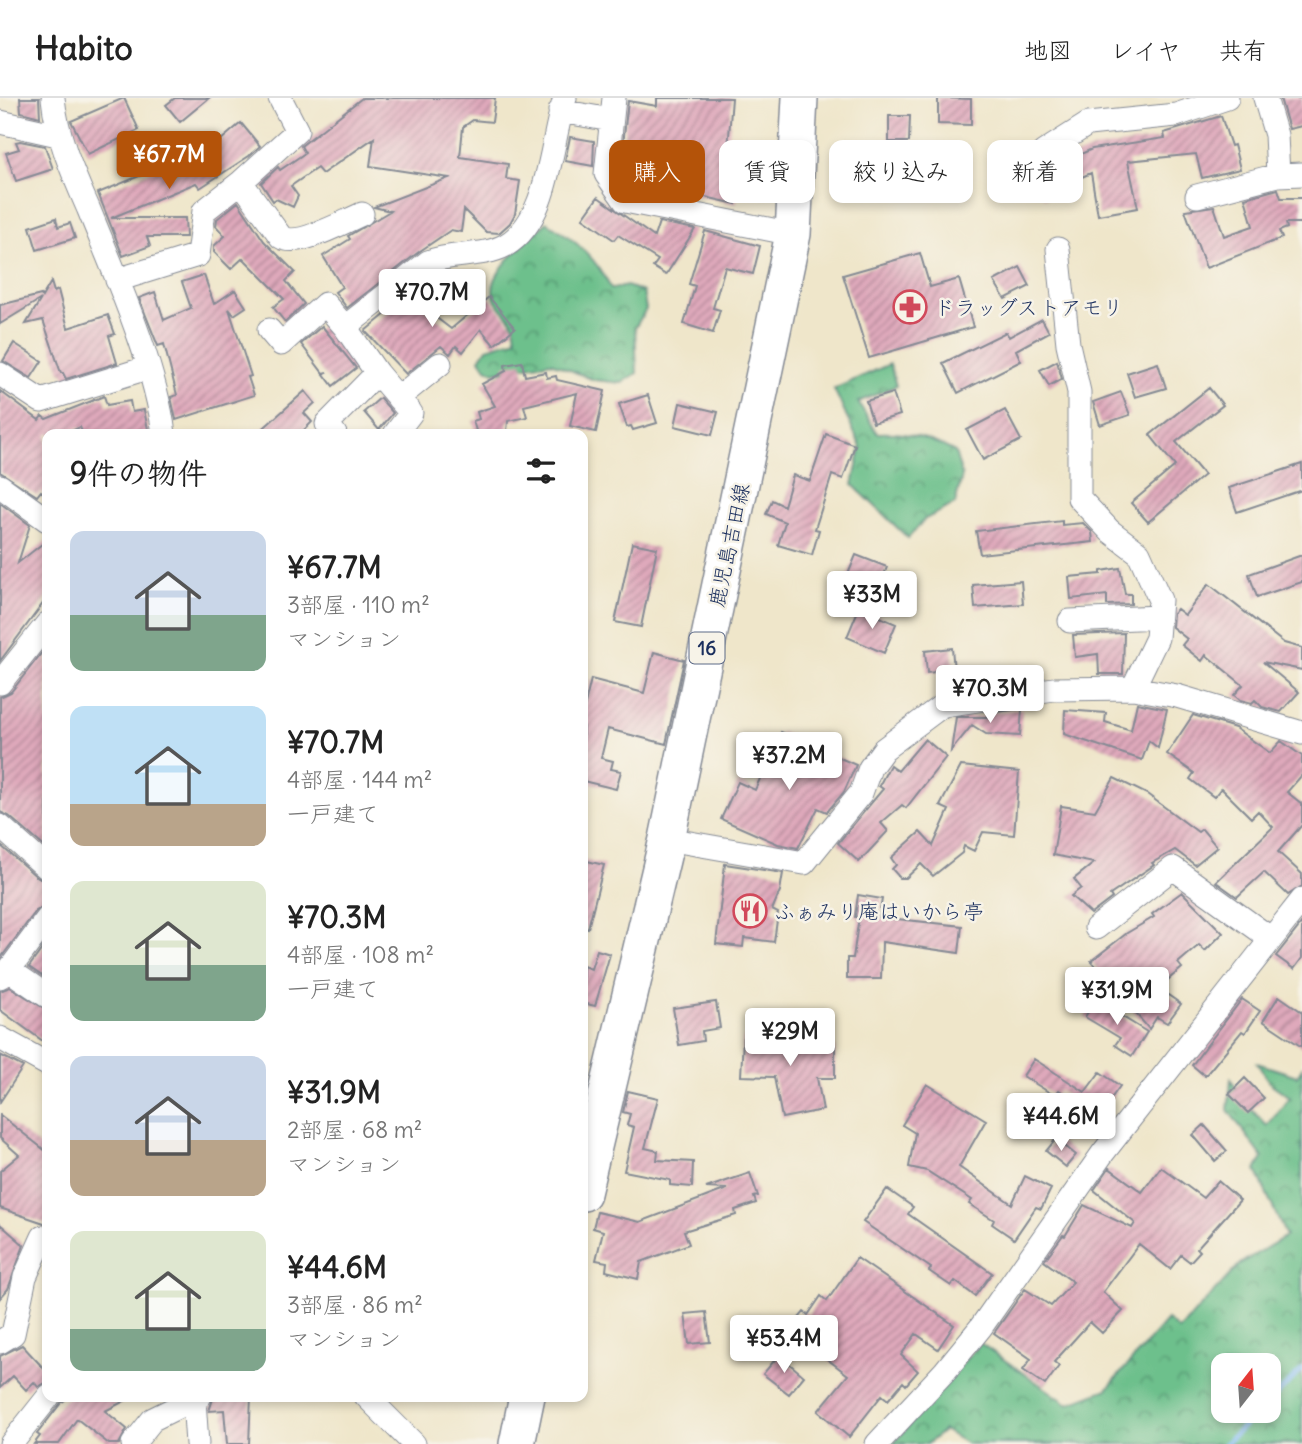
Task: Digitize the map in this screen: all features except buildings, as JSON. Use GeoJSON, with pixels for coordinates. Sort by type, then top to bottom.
{"type":"FeatureCollection","features":[{"type":"Feature","properties":{"kind":"main road","name":"鹿児島吉田線"},"geometry":{"type":"LineString","coordinates":[[588,1171],[667,839],[793,233],[800,98]]}},
{"type":"Feature","properties":{"kind":"main road"},"geometry":{"type":"LineString","coordinates":[[517,1444],[526,1402]]}},
{"type":"Feature","properties":{"kind":"street"},"geometry":{"type":"LineString","coordinates":[[53,98],[58,135],[117,280],[147,368],[163,429]]}},
{"type":"Feature","properties":{"kind":"street"},"geometry":{"type":"LineString","coordinates":[[117,280],[198,255],[204,211],[242,182],[297,131],[280,98]]}},
{"type":"Feature","properties":{"kind":"street"},"geometry":{"type":"LineString","coordinates":[[1063,140],[1088,124],[1176,115],[1227,98]]}},
{"type":"Feature","properties":{"kind":"street"},"geometry":{"type":"LineString","coordinates":[[1265,98],[1276,135],[1278,175]]}},
{"type":"Feature","properties":{"kind":"street"},"geometry":{"type":"LineString","coordinates":[[345,327],[428,262],[440,257],[480,254],[506,245],[517,235],[542,198],[562,104],[613,109],[606,174],[625,201],[793,233]]}},
{"type":"Feature","properties":{"kind":"street"},"geometry":{"type":"LineString","coordinates":[[0,122],[58,135]]}},
{"type":"Feature","properties":{"kind":"street"},"geometry":{"type":"LineString","coordinates":[[1197,196],[1278,175],[1302,174]]}},
{"type":"Feature","properties":{"kind":"street"},"geometry":{"type":"LineString","coordinates":[[242,182],[281,237],[287,241],[301,239],[362,214]]}},
{"type":"Feature","properties":{"kind":"street"},"geometry":{"type":"LineString","coordinates":[[1058,249],[1068,344],[1079,393],[1079,498],[1110,531],[1139,553],[1160,600],[1157,638],[1133,688]]}},
{"type":"Feature","properties":{"kind":"street"},"geometry":{"type":"LineString","coordinates":[[269,330],[281,344],[325,304],[411,413],[399,429]]}},
{"type":"Feature","properties":{"kind":"street"},"geometry":{"type":"LineString","coordinates":[[398,398],[440,364]]}},
{"type":"Feature","properties":{"kind":"street"},"geometry":{"type":"LineString","coordinates":[[0,373],[41,401],[147,368]]}},
{"type":"Feature","properties":{"kind":"street"},"geometry":{"type":"LineString","coordinates":[[331,429],[327,424],[377,373]]}},
{"type":"Feature","properties":{"kind":"street"},"geometry":{"type":"LineString","coordinates":[[0,486],[42,516]]}},
{"type":"Feature","properties":{"kind":"street"},"geometry":{"type":"LineString","coordinates":[[1070,621],[1158,617]]}},
{"type":"Feature","properties":{"kind":"street"},"geometry":{"type":"LineString","coordinates":[[0,683],[42,630]]}},
{"type":"Feature","properties":{"kind":"street"},"geometry":{"type":"LineString","coordinates":[[667,839],[804,863],[861,793],[870,768],[884,749],[943,705],[1054,689],[1133,688],[1177,695],[1302,733]]}},
{"type":"Feature","properties":{"kind":"street"},"geometry":{"type":"LineString","coordinates":[[0,826],[42,864]]}},
{"type":"Feature","properties":{"kind":"street"},"geometry":{"type":"LineString","coordinates":[[1096,928],[1174,867],[1270,938]]}},
{"type":"Feature","properties":{"kind":"street"},"geometry":{"type":"LineString","coordinates":[[877,1444],[945,1371],[981,1326],[1103,1153],[1270,938],[1302,901]]}},
{"type":"Feature","properties":{"kind":"street"},"geometry":{"type":"LineString","coordinates":[[42,926],[5,974],[42,993]]}},
{"type":"Feature","properties":{"kind":"street"},"geometry":{"type":"LineString","coordinates":[[0,1038],[42,1062]]}},
{"type":"Feature","properties":{"kind":"street"},"geometry":{"type":"LineString","coordinates":[[0,1342],[13,1334],[25,1277],[42,1239]]}},
{"type":"Feature","properties":{"kind":"street"},"geometry":{"type":"LineString","coordinates":[[11,1444],[45,1402]]}},
{"type":"Feature","properties":{"kind":"street"},"geometry":{"type":"LineString","coordinates":[[133,1444],[153,1419],[189,1402]]}},
{"type":"Feature","properties":{"kind":"street"},"geometry":{"type":"LineString","coordinates":[[197,1402],[197,1444]]}},
{"type":"Feature","properties":{"kind":"street"},"geometry":{"type":"LineString","coordinates":[[372,1402],[414,1444]]}},
{"type":"Feature","properties":{"kind":"green space"},"geometry":{"type":"Polygon","coordinates":[[[547,222],[567,235],[584,251],[599,268],[611,289],[627,286],[643,292],[646,309],[635,328],[637,373],[622,383],[594,380],[551,362],[494,372],[486,368],[480,359],[487,348],[516,339],[512,321],[496,301],[493,291],[495,280],[509,258],[547,222]]]}},
{"type":"Feature","properties":{"kind":"green space"},"geometry":{"type":"Polygon","coordinates":[[[890,364],[896,386],[858,402],[877,433],[917,436],[955,452],[962,476],[955,504],[925,519],[908,538],[853,485],[861,447],[834,389],[890,364]]]}},
{"type":"Feature","properties":{"kind":"green space"},"geometry":{"type":"Polygon","coordinates":[[[1257,1063],[1297,1076],[1302,1068],[1302,1444],[967,1444],[944,1430],[927,1444],[893,1444],[980,1343],[1068,1404],[1107,1389],[1167,1320],[1179,1330],[1241,1263],[1286,1236],[1256,1170],[1263,1158],[1228,1110],[1231,1079],[1242,1099],[1267,1126],[1290,1097],[1270,1083],[1257,1063]]]}},
{"type":"Feature","properties":{"kind":"waterway"},"geometry":{"type":"LineString","coordinates":[[1281,1390],[1302,1370]]}},
{"type":"Feature","properties":{"kind":"waterway"},"geometry":{"type":"LineString","coordinates":[[1225,1444],[1247,1423]]}},
{"type":"Feature","properties":{"kind":"place","name":"ドラッグストアモリ"},"geometry":{"type":"Point","coordinates":[910,307]}},
{"type":"Feature","properties":{"kind":"place","name":"ふぁみり庵はいから亭"},"geometry":{"type":"Point","coordinates":[750,911]}}]}
